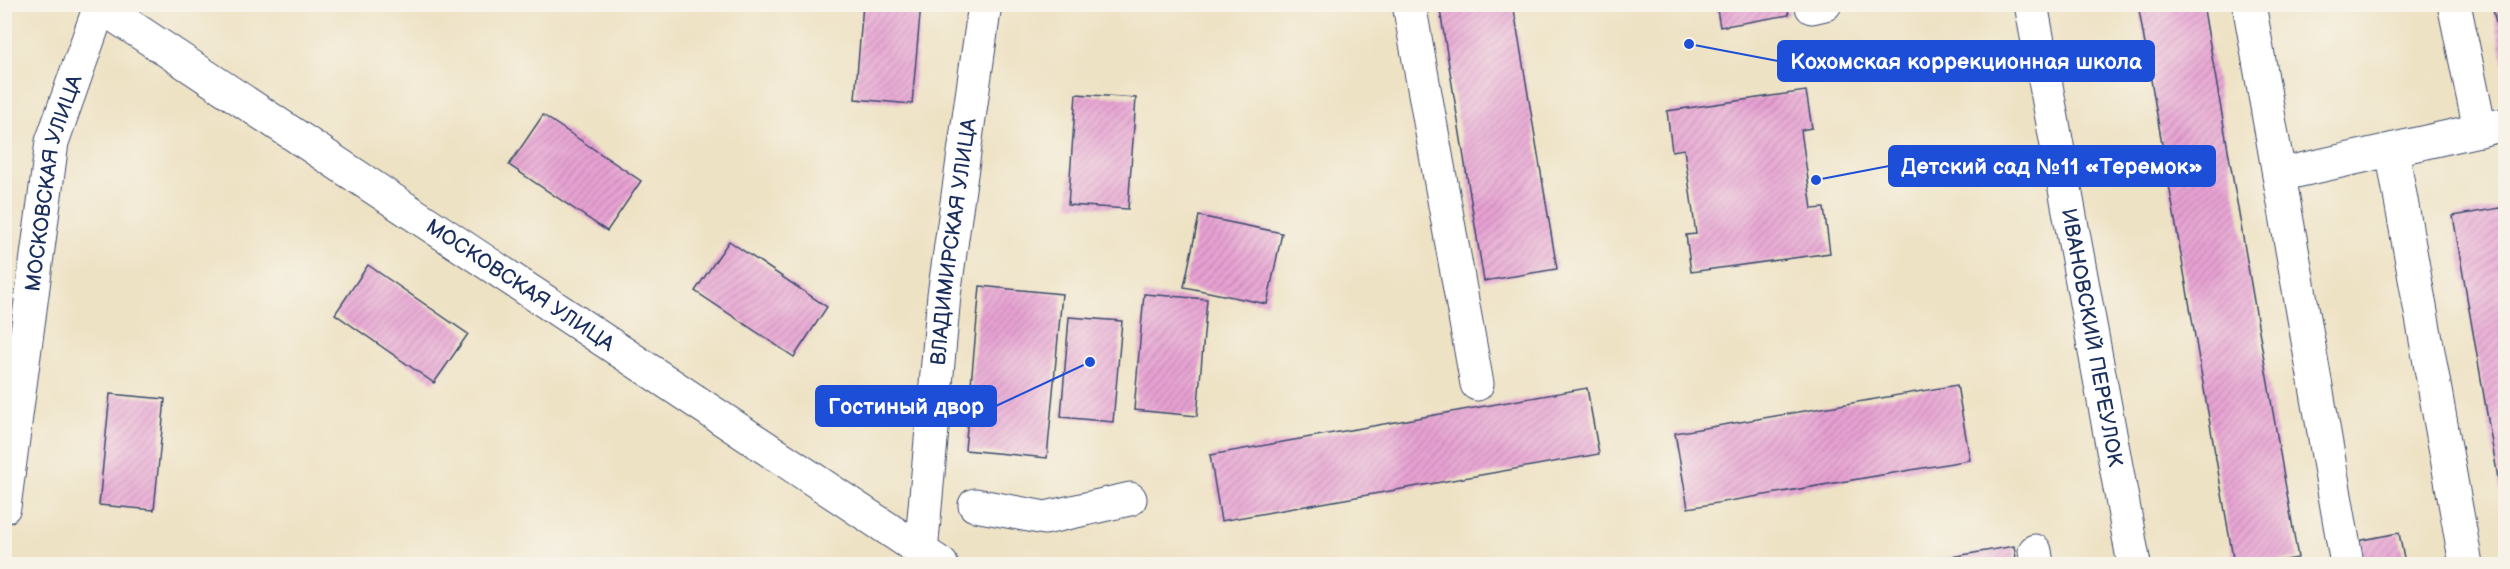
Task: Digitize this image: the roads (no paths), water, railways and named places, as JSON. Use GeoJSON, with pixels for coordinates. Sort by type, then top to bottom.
{"type":"FeatureCollection","features":[{"type":"Feature","properties":{"kind":"street","name":"ВЛАДИМИРСКАЯ УЛИЦА"},"geometry":{"type":"LineString","coordinates":[[931,558],[944,295],[985,4]]}},
{"type":"Feature","properties":{"kind":"street"},"geometry":{"type":"LineString","coordinates":[[1409,4],[1477,384]]}},
{"type":"Feature","properties":{"kind":"street"},"geometry":{"type":"LineString","coordinates":[[1812,4],[1812,7],[1825,4]]}},
{"type":"Feature","properties":{"kind":"street","name":"ИВАНОВСКИЙ ПЕРЕУЛОК"},"geometry":{"type":"LineString","coordinates":[[2031,4],[2134,564]]}},
{"type":"Feature","properties":{"kind":"street"},"geometry":{"type":"LineString","coordinates":[[2249,4],[2347,564]]}},
{"type":"Feature","properties":{"kind":"street"},"geometry":{"type":"LineString","coordinates":[[2279,175],[2493,127],[2454,4]]}},
{"type":"Feature","properties":{"kind":"street","name":"МОСКОВСКАЯ УЛИЦА"},"geometry":{"type":"LineString","coordinates":[[4,507],[52,142],[99,5],[931,558]]}},
{"type":"Feature","properties":{"kind":"street"},"geometry":{"type":"LineString","coordinates":[[2392,150],[2466,564]]}},
{"type":"Feature","properties":{"kind":"street"},"geometry":{"type":"LineString","coordinates":[[975,505],[1045,518],[1130,499]]}},
{"type":"Feature","properties":{"kind":"place","name":"Кохомская коррекционная школа"},"geometry":{"type":"Point","coordinates":[1689,44]}},
{"type":"Feature","properties":{"kind":"place","name":"Детский сад №11 «Теремок»"},"geometry":{"type":"Point","coordinates":[1816,180]}},
{"type":"Feature","properties":{"kind":"place","name":"Гостиный двор"},"geometry":{"type":"Point","coordinates":[1090,362]}}]}
